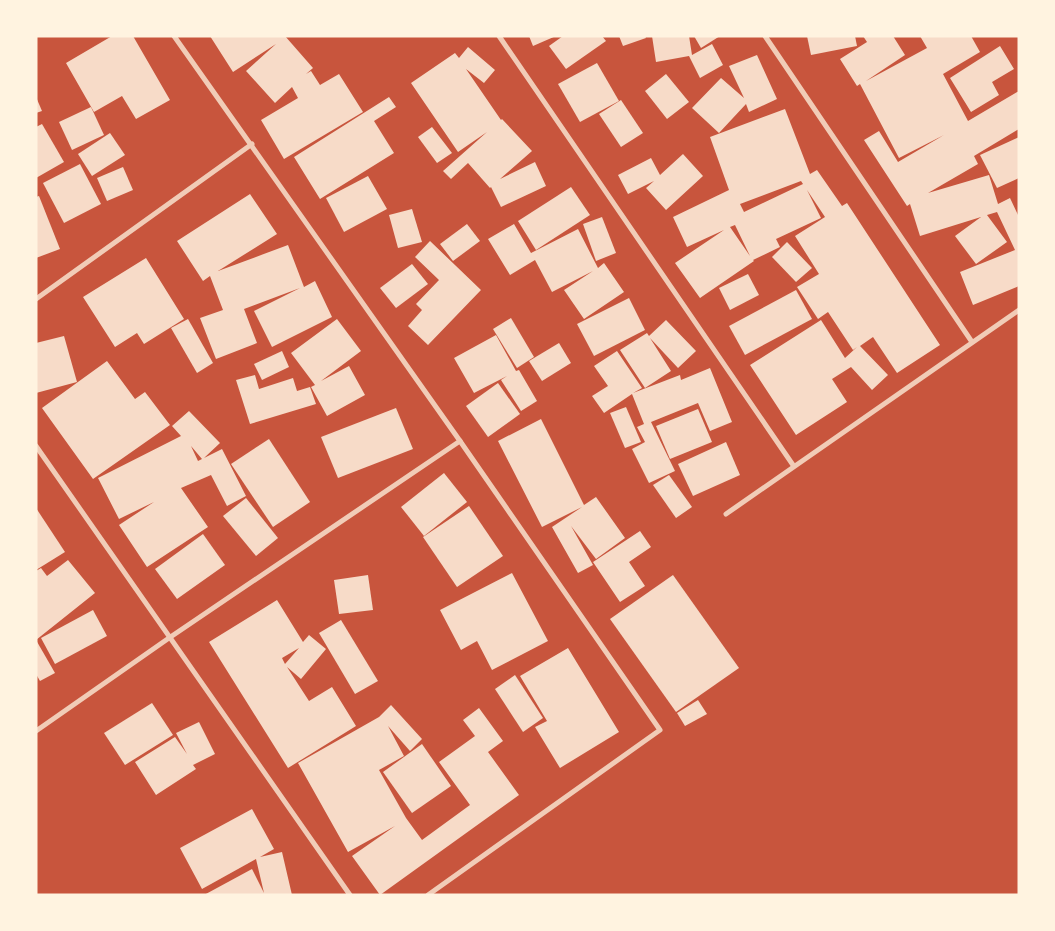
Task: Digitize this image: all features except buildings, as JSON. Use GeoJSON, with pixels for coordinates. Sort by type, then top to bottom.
{"type":"FeatureCollection","features":[{"type":"Feature","properties":{"kind":"street"},"geometry":{"type":"LineString","coordinates":[[174,36],[460,441],[660,730],[428,895]]}},
{"type":"Feature","properties":{"kind":"street"},"geometry":{"type":"LineString","coordinates":[[499,36],[793,465]]}},
{"type":"Feature","properties":{"kind":"street"},"geometry":{"type":"LineString","coordinates":[[765,36],[972,342]]}},
{"type":"Feature","properties":{"kind":"street"},"geometry":{"type":"LineString","coordinates":[[36,299],[252,144]]}},
{"type":"Feature","properties":{"kind":"street"},"geometry":{"type":"LineString","coordinates":[[726,514],[793,465],[1019,310]]}},
{"type":"Feature","properties":{"kind":"street"},"geometry":{"type":"LineString","coordinates":[[36,732],[169,638],[460,441]]}},
{"type":"Feature","properties":{"kind":"street"},"geometry":{"type":"LineString","coordinates":[[36,446],[350,895]]}}]}
